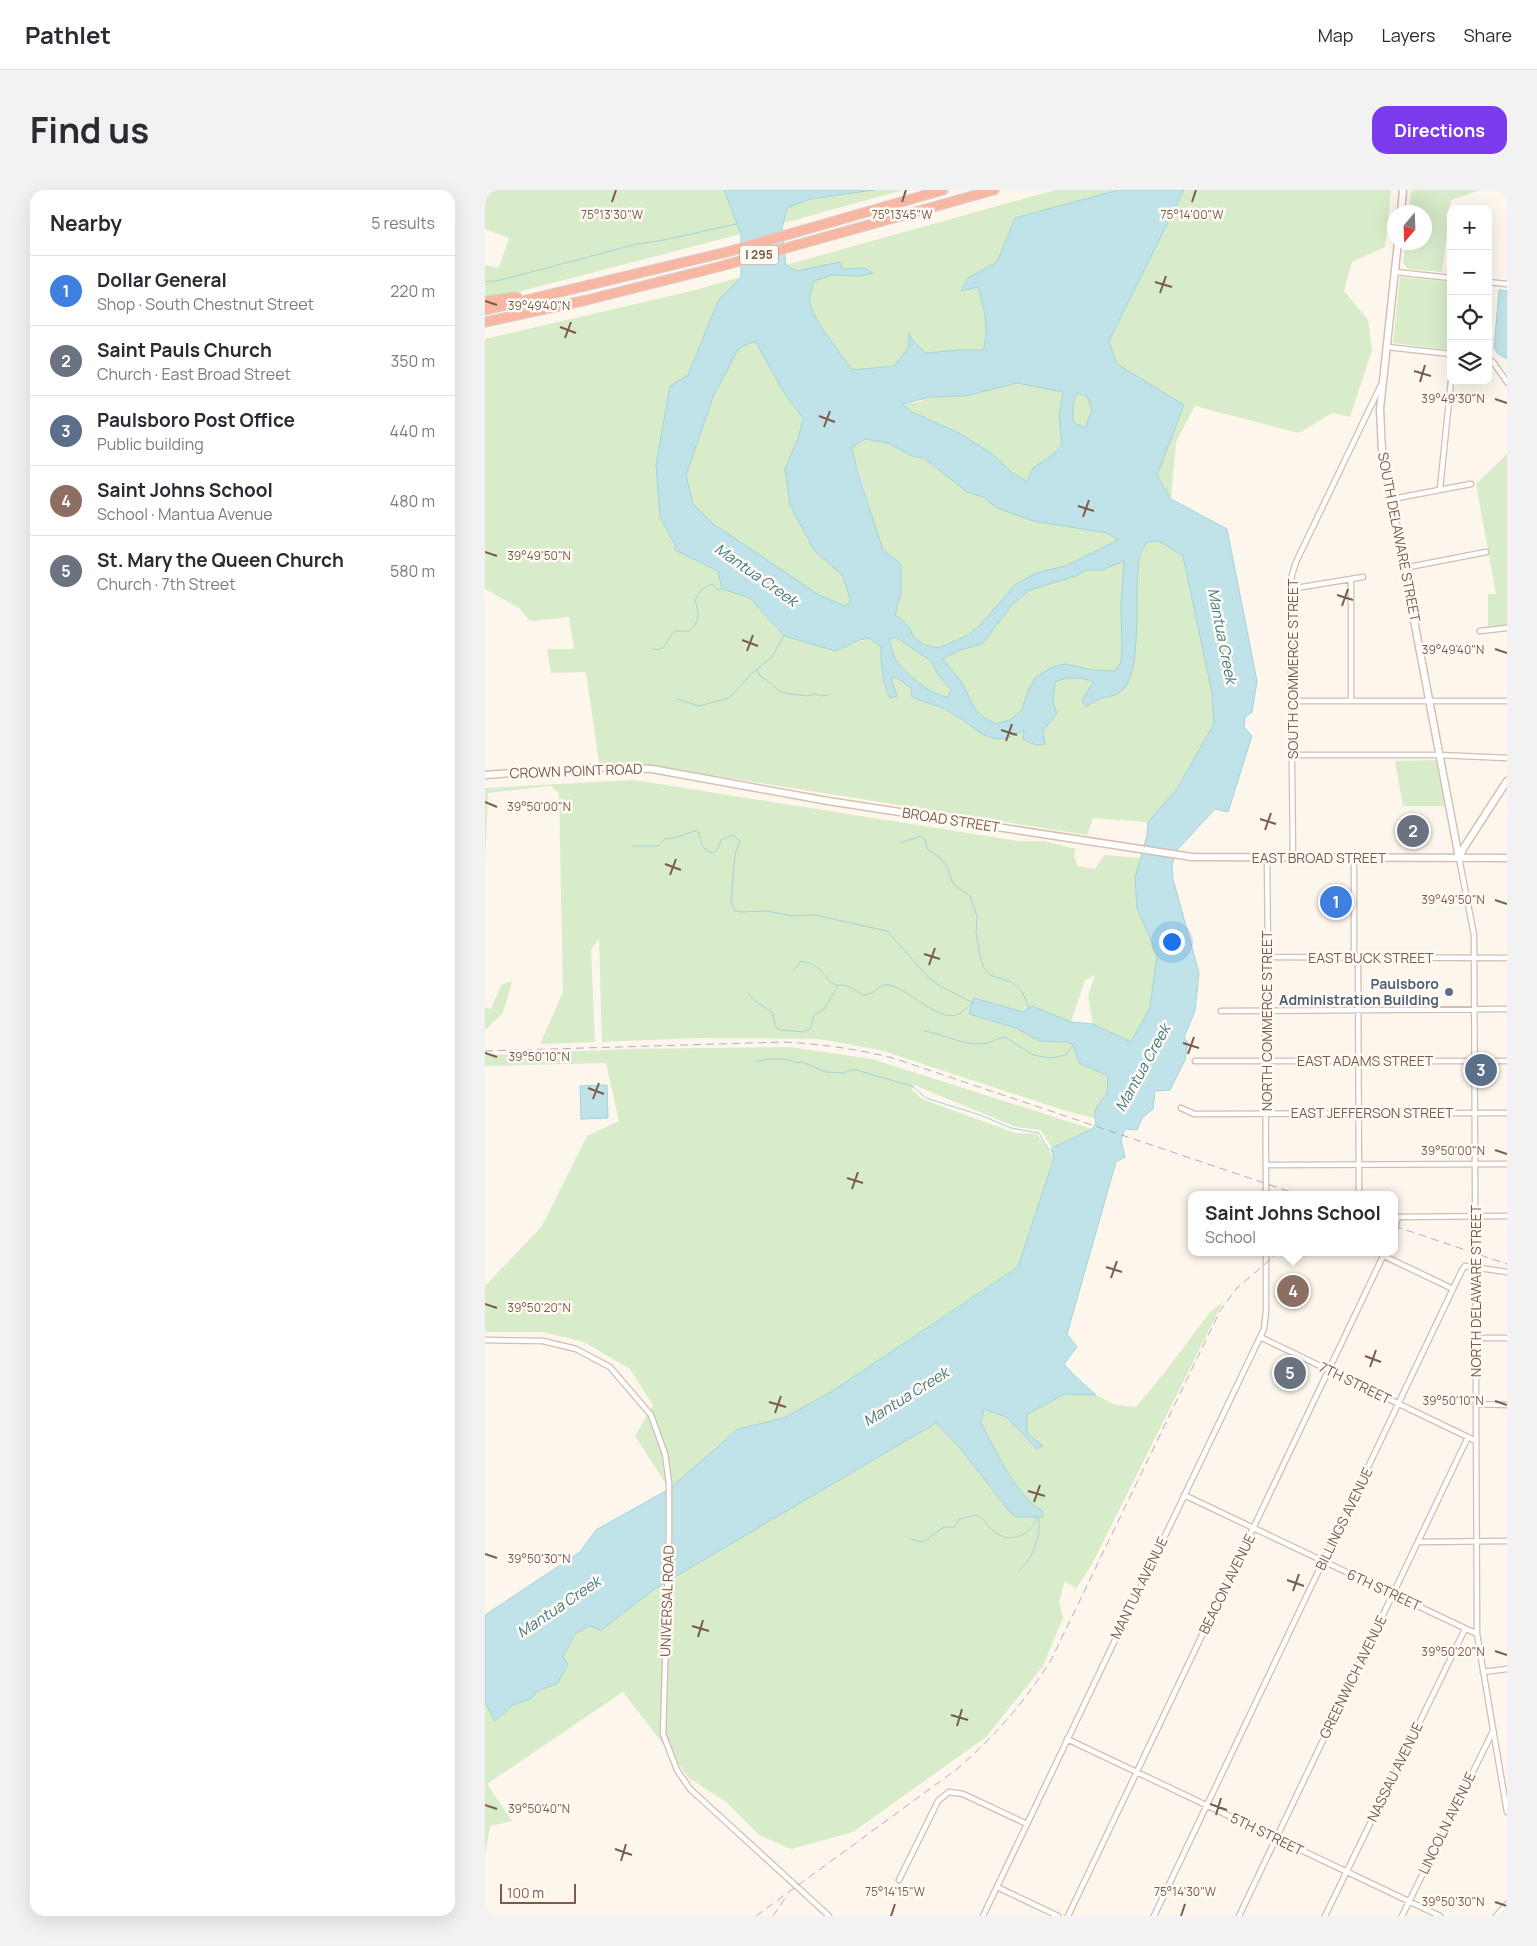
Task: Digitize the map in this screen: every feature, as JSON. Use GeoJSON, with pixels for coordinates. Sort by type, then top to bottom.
{"type":"FeatureCollection","features":[{"type":"Feature","properties":{"kind":"highway","name":"I 295"},"geometry":{"type":"LineString","coordinates":[[485,310],[727,252],[943,190]]}},
{"type":"Feature","properties":{"kind":"highway","name":"I 295"},"geometry":{"type":"LineString","coordinates":[[485,322],[587,300],[718,267],[994,190]]}},
{"type":"Feature","properties":{"kind":"highway"},"geometry":{"type":"LineString","coordinates":[[485,300],[511,298],[636,270],[664,268]]}},
{"type":"Feature","properties":{"kind":"main road"},"geometry":{"type":"LineString","coordinates":[[1402,205],[1403,190]]}},
{"type":"Feature","properties":{"kind":"main road","name":"SOUTH DELAWARE STREET"},"geometry":{"type":"LineString","coordinates":[[1397,250],[1380,409],[1381,443],[1459,858]]}},
{"type":"Feature","properties":{"kind":"main road","name":"CROWN POINT ROAD"},"geometry":{"type":"LineString","coordinates":[[485,775],[624,767],[652,769],[725,781]]}},
{"type":"Feature","properties":{"kind":"main road","name":"BROAD STREET"},"geometry":{"type":"LineString","coordinates":[[725,781],[829,801],[1178,856]]}},
{"type":"Feature","properties":{"kind":"main road"},"geometry":{"type":"LineString","coordinates":[[1459,858],[1507,781]]}},
{"type":"Feature","properties":{"kind":"main road","name":"EAST BROAD STREET"},"geometry":{"type":"LineString","coordinates":[[1178,856],[1205,858],[1507,858]]}},
{"type":"Feature","properties":{"kind":"street"},"geometry":{"type":"LineString","coordinates":[[1395,272],[1447,278]]}},
{"type":"Feature","properties":{"kind":"street"},"geometry":{"type":"LineString","coordinates":[[1492,282],[1507,284]]}},
{"type":"Feature","properties":{"kind":"street"},"geometry":{"type":"LineString","coordinates":[[1387,347],[1447,354]]}},
{"type":"Feature","properties":{"kind":"street"},"geometry":{"type":"LineString","coordinates":[[1492,361],[1507,382]]}},
{"type":"Feature","properties":{"kind":"street","name":"SOUTH COMMERCE STREET"},"geometry":{"type":"LineString","coordinates":[[1293,858],[1290,589],[1292,575],[1296,562],[1383,380]]}},
{"type":"Feature","properties":{"kind":"street"},"geometry":{"type":"LineString","coordinates":[[1440,489],[1451,385]]}},
{"type":"Feature","properties":{"kind":"street"},"geometry":{"type":"LineString","coordinates":[[1392,499],[1471,484]]}},
{"type":"Feature","properties":{"kind":"street"},"geometry":{"type":"LineString","coordinates":[[1404,568],[1486,552]]}},
{"type":"Feature","properties":{"kind":"street"},"geometry":{"type":"LineString","coordinates":[[1290,589],[1363,577]]}},
{"type":"Feature","properties":{"kind":"street"},"geometry":{"type":"LineString","coordinates":[[1351,579],[1351,701]]}},
{"type":"Feature","properties":{"kind":"street"},"geometry":{"type":"LineString","coordinates":[[1480,631],[1507,628]]}},
{"type":"Feature","properties":{"kind":"street"},"geometry":{"type":"LineString","coordinates":[[1292,701],[1507,701]]}},
{"type":"Feature","properties":{"kind":"street"},"geometry":{"type":"LineString","coordinates":[[1292,754],[1439,755],[1507,758]]}},
{"type":"Feature","properties":{"kind":"street","name":"NORTH COMMERCE STREET"},"geometry":{"type":"LineString","coordinates":[[1266,1191],[1265,961],[1268,957],[1267,858]]}},
{"type":"Feature","properties":{"kind":"street"},"geometry":{"type":"LineString","coordinates":[[1354,858],[1355,953],[1358,958],[1359,1191]]}},
{"type":"Feature","properties":{"kind":"street","name":"NORTH DELAWARE STREET"},"geometry":{"type":"LineString","coordinates":[[1459,858],[1473,924],[1474,958],[1477,1634],[1507,1812]]}},
{"type":"Feature","properties":{"kind":"street","name":"EAST BUCK STREET"},"geometry":{"type":"LineString","coordinates":[[1268,957],[1507,958]]}},
{"type":"Feature","properties":{"kind":"street"},"geometry":{"type":"LineString","coordinates":[[1221,1011],[1507,1009]]}},
{"type":"Feature","properties":{"kind":"street","name":"EAST ADAMS STREET"},"geometry":{"type":"LineString","coordinates":[[1195,1061],[1507,1061]]}},
{"type":"Feature","properties":{"kind":"street","name":"EAST JEFFERSON STREET"},"geometry":{"type":"LineString","coordinates":[[1181,1108],[1194,1114],[1507,1113]]}},
{"type":"Feature","properties":{"kind":"street"},"geometry":{"type":"LineString","coordinates":[[1266,1165],[1507,1164]]}},
{"type":"Feature","properties":{"kind":"street"},"geometry":{"type":"LineString","coordinates":[[1398,1217],[1507,1216]]}},
{"type":"Feature","properties":{"kind":"street","name":"MANTUA AVENUE"},"geometry":{"type":"LineString","coordinates":[[983,1916],[1260,1337],[1266,1319],[1266,1256]]}},
{"type":"Feature","properties":{"kind":"street","name":"BEACON AVENUE"},"geometry":{"type":"LineString","coordinates":[[1069,1916],[1383,1256]]}},
{"type":"Feature","properties":{"kind":"street"},"geometry":{"type":"LineString","coordinates":[[1388,1256],[1453,1289]]}},
{"type":"Feature","properties":{"kind":"street","name":"BILLINGS AVENUE"},"geometry":{"type":"LineString","coordinates":[[1154,1916],[1453,1289],[1465,1266],[1474,1267]]}},
{"type":"Feature","properties":{"kind":"street"},"geometry":{"type":"LineString","coordinates":[[1474,1267],[1507,1272]]}},
{"type":"Feature","properties":{"kind":"street","name":"7TH STREET"},"geometry":{"type":"LineString","coordinates":[[1260,1337],[1477,1441]]}},
{"type":"Feature","properties":{"kind":"street"},"geometry":{"type":"LineString","coordinates":[[1477,1338],[1507,1338]]}},
{"type":"Feature","properties":{"kind":"street","name":"UNIVERSAL ROAD"},"geometry":{"type":"LineString","coordinates":[[485,1340],[543,1340],[576,1349],[611,1366],[651,1415],[665,1454],[669,1483],[663,1734],[677,1770],[690,1789],[829,1916]]}},
{"type":"Feature","properties":{"kind":"street"},"geometry":{"type":"LineString","coordinates":[[1476,1404],[1507,1405]]}},
{"type":"Feature","properties":{"kind":"street","name":"GREENWICH AVENUE"},"geometry":{"type":"LineString","coordinates":[[1239,1916],[1468,1437]]}},
{"type":"Feature","properties":{"kind":"street","name":"6TH STREET"},"geometry":{"type":"LineString","coordinates":[[1184,1495],[1477,1634]]}},
{"type":"Feature","properties":{"kind":"street"},"geometry":{"type":"LineString","coordinates":[[1418,1542],[1507,1541]]}},
{"type":"Feature","properties":{"kind":"street","name":"NASSAU AVENUE"},"geometry":{"type":"LineString","coordinates":[[1325,1916],[1465,1629]]}},
{"type":"Feature","properties":{"kind":"street"},"geometry":{"type":"LineString","coordinates":[[1483,1672],[1507,1669]]}},
{"type":"Feature","properties":{"kind":"street","name":"LINCOLN AVENUE"},"geometry":{"type":"LineString","coordinates":[[1402,1916],[1493,1731]]}},
{"type":"Feature","properties":{"kind":"street","name":"5TH STREET"},"geometry":{"type":"LineString","coordinates":[[1067,1738],[1439,1916]]}},
{"type":"Feature","properties":{"kind":"street"},"geometry":{"type":"LineString","coordinates":[[899,1880],[938,1800],[949,1792],[963,1794],[1027,1824]]}},
{"type":"Feature","properties":{"kind":"street"},"geometry":{"type":"LineString","coordinates":[[997,1887],[1057,1916]]}},
{"type":"Feature","properties":{"kind":"street"},"geometry":{"type":"LineString","coordinates":[[1496,1916],[1507,1904]]}},
{"type":"Feature","properties":{"kind":"green space"},"geometry":{"type":"Polygon","coordinates":[[[485,190],[724,190],[741,234],[495,298],[485,296],[485,265],[499,268],[509,238],[485,229],[485,190]]]}},
{"type":"Feature","properties":{"kind":"green space"},"geometry":{"type":"Polygon","coordinates":[[[874,190],[903,190],[784,223],[787,208],[810,199],[874,190]]]}},
{"type":"Feature","properties":{"kind":"green space"},"geometry":{"type":"Polygon","coordinates":[[[1055,190],[1118,190],[1015,218],[997,262],[968,278],[962,291],[978,286],[986,326],[983,350],[926,353],[913,341],[909,334],[908,348],[894,366],[853,370],[816,318],[810,304],[810,295],[814,281],[832,275],[860,276],[864,268],[842,269],[840,262],[796,271],[786,265],[1055,190]]]}},
{"type":"Feature","properties":{"kind":"green space"},"geometry":{"type":"Polygon","coordinates":[[[1184,190],[1391,190],[1389,205],[1387,205],[1385,247],[1352,262],[1344,291],[1368,320],[1372,350],[1350,417],[1332,413],[1299,433],[1195,406],[1176,442],[1171,499],[1157,475],[1184,405],[1117,364],[1109,341],[1184,190]]]}},
{"type":"Feature","properties":{"kind":"green space"},"geometry":{"type":"Polygon","coordinates":[[[1415,190],[1480,190],[1451,200],[1450,205],[1447,205],[1447,232],[1442,272],[1408,269],[1403,263],[1405,250],[1432,250],[1432,205],[1410,205],[1411,192],[1415,190]]]}},
{"type":"Feature","properties":{"kind":"green space"},"geometry":{"type":"Polygon","coordinates":[[[741,277],[718,301],[688,375],[660,517],[676,547],[692,559],[718,571],[722,588],[750,598],[783,636],[836,651],[869,638],[881,647],[885,690],[894,686],[891,678],[896,677],[911,688],[912,697],[955,715],[983,735],[992,739],[1025,730],[1043,731],[1053,703],[1055,682],[1075,678],[1095,683],[1086,693],[1092,702],[1108,698],[1122,691],[1140,556],[1147,542],[1159,541],[1183,556],[1212,693],[1214,724],[1177,789],[1148,822],[1093,818],[1087,835],[635,763],[599,763],[586,672],[551,673],[547,649],[574,649],[569,617],[530,621],[519,608],[485,589],[485,339],[695,290],[741,277]]]}},
{"type":"Feature","properties":{"kind":"green space"},"geometry":{"type":"Polygon","coordinates":[[[1400,277],[1447,282],[1447,350],[1393,343],[1400,277]]]}},
{"type":"Feature","properties":{"kind":"green space"},"geometry":{"type":"Polygon","coordinates":[[[755,341],[785,394],[803,418],[799,436],[785,469],[814,550],[843,576],[851,602],[844,606],[819,595],[712,523],[693,504],[686,475],[713,397],[739,348],[755,341]]]}},
{"type":"Feature","properties":{"kind":"green space"},"geometry":{"type":"Polygon","coordinates":[[[1017,383],[1063,391],[1059,416],[1062,445],[1055,453],[1033,468],[1027,481],[1014,474],[991,453],[959,433],[912,412],[901,404],[919,402],[931,397],[965,396],[1017,383]]]}},
{"type":"Feature","properties":{"kind":"green space"},"geometry":{"type":"Polygon","coordinates":[[[1076,392],[1087,396],[1092,410],[1085,428],[1073,422],[1073,404],[1076,392]]]}},
{"type":"Feature","properties":{"kind":"green space"},"geometry":{"type":"Polygon","coordinates":[[[866,439],[888,442],[912,456],[924,458],[967,492],[983,497],[997,508],[1033,521],[1107,533],[1118,540],[1065,566],[1036,573],[1016,584],[980,625],[967,635],[939,648],[924,645],[913,636],[909,627],[895,615],[901,593],[901,564],[883,550],[852,448],[866,439]]]}},
{"type":"Feature","properties":{"kind":"green space"},"geometry":{"type":"Polygon","coordinates":[[[1507,454],[1507,631],[1488,631],[1488,594],[1496,594],[1476,484],[1507,454]]]}},
{"type":"Feature","properties":{"kind":"green space"},"geometry":{"type":"Polygon","coordinates":[[[1124,561],[1121,606],[1121,662],[1115,672],[1092,670],[1066,664],[1052,667],[1029,689],[1021,711],[1010,720],[996,724],[977,713],[960,681],[943,659],[960,650],[982,644],[1012,605],[1030,590],[1075,576],[1086,570],[1102,570],[1124,561]]]}},
{"type":"Feature","properties":{"kind":"green space"},"geometry":{"type":"Polygon","coordinates":[[[896,636],[931,661],[937,673],[951,690],[948,697],[933,693],[904,670],[894,655],[889,638],[896,636]]]}},
{"type":"Feature","properties":{"kind":"green space"},"geometry":{"type":"Polygon","coordinates":[[[1436,760],[1445,806],[1403,806],[1395,761],[1436,760]]]}},
{"type":"Feature","properties":{"kind":"green space"},"geometry":{"type":"Polygon","coordinates":[[[634,780],[1018,841],[1044,841],[1076,849],[1074,856],[1078,866],[1095,869],[1104,855],[1140,858],[1135,878],[1137,908],[1157,954],[1150,1008],[1131,1043],[1093,1024],[1088,996],[1095,975],[1085,980],[1071,1022],[1032,1007],[1023,1012],[975,998],[969,1014],[1016,1028],[1039,1041],[1067,1042],[1073,1045],[1079,1063],[1109,1076],[1107,1094],[1097,1103],[1094,1118],[1066,1111],[880,1050],[819,1039],[699,1038],[602,1042],[599,938],[591,950],[595,1042],[540,1044],[563,992],[559,793],[551,786],[488,793],[485,863],[485,788],[634,780]]]}},
{"type":"Feature","properties":{"kind":"green space"},"geometry":{"type":"Polygon","coordinates":[[[512,981],[503,1013],[485,1030],[485,1007],[491,1009],[501,985],[512,981]]]}},
{"type":"Feature","properties":{"kind":"green space"},"geometry":{"type":"Polygon","coordinates":[[[790,1047],[872,1059],[1092,1129],[1052,1148],[1041,1130],[1016,1127],[914,1085],[912,1090],[922,1099],[1015,1133],[1037,1134],[1054,1157],[1018,1267],[831,1392],[784,1418],[738,1429],[669,1489],[635,1436],[653,1405],[630,1369],[584,1342],[543,1332],[485,1332],[485,1286],[542,1226],[587,1136],[619,1121],[606,1063],[485,1066],[485,1055],[627,1049],[790,1047]]]}},
{"type":"Feature","properties":{"kind":"green space"},"geometry":{"type":"Polygon","coordinates":[[[1223,1302],[1092,1564],[1076,1589],[1065,1581],[1059,1602],[1063,1618],[1043,1666],[986,1737],[853,1832],[791,1849],[759,1835],[726,1802],[689,1778],[623,1692],[487,1784],[512,1821],[490,1826],[485,1856],[485,1703],[496,1721],[513,1705],[532,1698],[537,1691],[557,1684],[563,1658],[575,1634],[589,1626],[601,1630],[656,1588],[936,1423],[960,1448],[1009,1511],[1043,1511],[1033,1505],[1024,1495],[1000,1459],[981,1423],[984,1409],[1006,1417],[1037,1449],[1043,1446],[1027,1433],[1027,1414],[1065,1394],[1096,1395],[1115,1405],[1136,1407],[1210,1312],[1223,1302]]]}},
{"type":"Feature","properties":{"kind":"water","name":"Mantua Creek"},"geometry":{"type":"Polygon","coordinates":[[[724,190],[874,190],[810,199],[787,208],[782,229],[786,265],[796,271],[840,262],[842,269],[864,268],[873,273],[860,276],[832,275],[814,281],[810,295],[810,304],[822,327],[853,370],[894,366],[908,348],[909,333],[913,341],[926,353],[983,350],[986,326],[978,287],[961,291],[968,278],[997,262],[1015,218],[1118,190],[1184,190],[1109,341],[1117,364],[1184,405],[1157,475],[1171,499],[1227,529],[1257,681],[1252,712],[1245,717],[1244,727],[1252,736],[1228,812],[1215,809],[1177,850],[1172,865],[1173,879],[1199,973],[1195,1011],[1184,1037],[1188,1043],[1185,1060],[1170,1090],[1155,1091],[1153,1109],[1142,1118],[1137,1130],[1125,1129],[1121,1140],[1125,1157],[1116,1162],[1067,1334],[1077,1347],[1064,1364],[1096,1395],[1065,1394],[1027,1414],[1027,1433],[1043,1446],[1037,1449],[1006,1417],[984,1409],[981,1423],[993,1446],[1024,1495],[1033,1505],[1043,1511],[1042,1517],[1017,1517],[1009,1511],[960,1448],[936,1423],[656,1588],[601,1630],[589,1626],[575,1634],[563,1657],[568,1664],[557,1684],[537,1691],[532,1698],[513,1705],[495,1721],[485,1703],[485,1615],[580,1552],[596,1530],[669,1489],[738,1429],[784,1418],[831,1392],[1018,1267],[1054,1158],[1052,1148],[1092,1129],[1096,1123],[1097,1107],[1107,1094],[1108,1076],[1079,1063],[1073,1045],[1067,1042],[1039,1041],[1016,1028],[969,1014],[974,998],[1023,1012],[1032,1006],[1071,1022],[1093,1024],[1131,1042],[1150,1008],[1157,954],[1137,908],[1135,878],[1147,835],[1148,822],[1177,789],[1214,724],[1212,693],[1183,556],[1159,541],[1147,542],[1139,559],[1136,647],[1131,676],[1126,686],[1118,693],[1091,703],[1087,707],[1082,702],[1094,682],[1075,678],[1055,682],[1053,703],[1057,713],[1043,731],[1045,744],[1035,745],[1023,739],[1024,730],[1012,736],[1002,738],[994,739],[987,736],[950,712],[912,697],[911,688],[896,677],[891,678],[897,696],[890,698],[884,680],[881,647],[869,638],[836,651],[784,636],[750,598],[722,589],[718,571],[675,550],[676,547],[660,517],[656,465],[670,386],[688,375],[718,301],[741,277],[741,234],[724,190]],[[755,341],[739,348],[713,397],[686,475],[693,504],[712,523],[819,595],[844,606],[851,602],[843,576],[814,550],[790,505],[785,469],[799,436],[803,418],[785,394],[755,341]],[[1017,383],[965,396],[931,397],[902,404],[912,412],[959,433],[991,453],[1014,474],[1027,481],[1033,468],[1055,453],[1062,445],[1059,416],[1063,392],[1017,383]],[[1077,393],[1073,404],[1073,422],[1085,428],[1092,410],[1087,396],[1077,393]],[[865,439],[852,448],[883,550],[901,564],[901,593],[895,615],[909,627],[913,636],[924,645],[939,648],[968,635],[980,625],[1016,584],[1036,573],[1065,566],[1118,540],[1107,533],[1033,521],[997,508],[983,497],[967,492],[924,458],[912,456],[888,443],[865,439]],[[1124,561],[1102,570],[1086,570],[1076,576],[1030,590],[1012,605],[982,644],[960,650],[943,659],[960,680],[973,706],[988,720],[996,724],[1010,720],[1021,711],[1029,689],[1036,677],[1052,667],[1066,664],[1092,670],[1115,671],[1121,662],[1121,606],[1124,561]],[[896,637],[889,639],[892,651],[899,664],[911,677],[934,693],[948,697],[951,690],[937,673],[931,661],[896,637]]]}},
{"type":"Feature","properties":{"kind":"water"},"geometry":{"type":"Polygon","coordinates":[[[1499,290],[1507,291],[1507,359],[1498,354],[1494,348],[1499,290]]]}},
{"type":"Feature","properties":{"kind":"water"},"geometry":{"type":"Polygon","coordinates":[[[607,1085],[608,1118],[581,1119],[580,1086],[607,1085]]]}},
{"type":"Feature","properties":{"kind":"waterway"},"geometry":{"type":"LineString","coordinates":[[485,282],[501,280],[637,244],[736,224]]}},
{"type":"Feature","properties":{"kind":"waterway"},"geometry":{"type":"LineString","coordinates":[[652,649],[661,649],[675,631],[689,631],[696,624],[698,617],[695,600],[702,589],[712,584],[718,590],[721,589]]}},
{"type":"Feature","properties":{"kind":"waterway"},"geometry":{"type":"LineString","coordinates":[[677,699],[699,706],[729,698],[752,673],[772,657],[784,635]]}},
{"type":"Feature","properties":{"kind":"waterway"},"geometry":{"type":"LineString","coordinates":[[757,670],[761,677],[779,691],[807,696],[815,694],[820,696],[829,695]]}},
{"type":"Feature","properties":{"kind":"waterway"},"geometry":{"type":"LineString","coordinates":[[632,846],[658,846],[665,839],[695,831],[699,833],[704,848],[713,853],[718,849],[721,840],[733,835],[740,841],[735,854],[731,902],[735,911],[766,911],[793,916],[815,915],[887,931],[929,978],[940,986],[973,1003]]}},
{"type":"Feature","properties":{"kind":"waterway"},"geometry":{"type":"LineString","coordinates":[[900,843],[921,836],[924,838],[928,850],[939,857],[947,867],[953,884],[970,896],[977,916],[976,933],[984,968],[990,975],[1011,982],[1018,987],[1022,991],[1029,1008]]}},
{"type":"Feature","properties":{"kind":"waterway"},"geometry":{"type":"LineString","coordinates":[[794,970],[801,961],[807,962],[816,966],[832,983],[847,986],[865,995],[886,985],[897,987],[931,1009],[948,1016],[960,1013],[972,1003]]}},
{"type":"Feature","properties":{"kind":"waterway"},"geometry":{"type":"LineString","coordinates":[[748,993],[755,1001],[772,1012],[776,1027],[780,1030],[804,1032],[811,1028],[814,1015],[824,1009],[838,986]]}},
{"type":"Feature","properties":{"kind":"waterway"},"geometry":{"type":"LineString","coordinates":[[924,1031],[974,1044],[982,1044],[1005,1037],[1033,1055],[1051,1058],[1066,1055],[1073,1045]]}},
{"type":"Feature","properties":{"kind":"waterway"},"geometry":{"type":"LineString","coordinates":[[756,1061],[777,1059],[796,1063],[802,1062],[826,1072],[844,1073],[856,1070],[912,1086],[926,1098],[980,1115],[1011,1128],[1039,1133],[1047,1147],[1054,1153]]}},
{"type":"Feature","properties":{"kind":"waterway"},"geometry":{"type":"LineString","coordinates":[[910,1539],[923,1542],[944,1527],[955,1527],[959,1519],[971,1516],[978,1516],[997,1534],[1010,1538],[1029,1531],[1037,1516]]}},
{"type":"Feature","properties":{"kind":"waterway"},"geometry":{"type":"LineString","coordinates":[[1019,1570],[1028,1561],[1038,1538],[1038,1517]]}},
{"type":"Feature","properties":{"kind":"railway"},"geometry":{"type":"LineString","coordinates":[[485,1051],[784,1042],[852,1050],[893,1058],[1288,1191]]}},
{"type":"Feature","properties":{"kind":"railway"},"geometry":{"type":"LineString","coordinates":[[1398,1227],[1507,1264]]}},
{"type":"Feature","properties":{"kind":"railway"},"geometry":{"type":"LineString","coordinates":[[756,1916],[957,1769],[996,1732],[1020,1705],[1051,1660],[1220,1311],[1237,1288],[1274,1256]]}},
{"type":"Feature","properties":{"kind":"railway"},"geometry":{"type":"LineString","coordinates":[[773,1916],[786,1897]]}},
{"type":"Feature","properties":{"kind":"place","name":"Saint Pauls Church"},"geometry":{"type":"Point","coordinates":[1413,831]}},
{"type":"Feature","properties":{"kind":"place","name":"Dollar General"},"geometry":{"type":"Point","coordinates":[1336,902]}},
{"type":"Feature","properties":{"kind":"place","name":"Paulsboro Administration Building"},"geometry":{"type":"Point","coordinates":[1449,992]}},
{"type":"Feature","properties":{"kind":"place","name":"Paulsboro Post Office"},"geometry":{"type":"Point","coordinates":[1481,1070]}},
{"type":"Feature","properties":{"kind":"place","name":"Saint Johns School"},"geometry":{"type":"Point","coordinates":[1293,1291]}},
{"type":"Feature","properties":{"kind":"place","name":"St. Mary the Queen Church"},"geometry":{"type":"Point","coordinates":[1290,1373]}}]}
